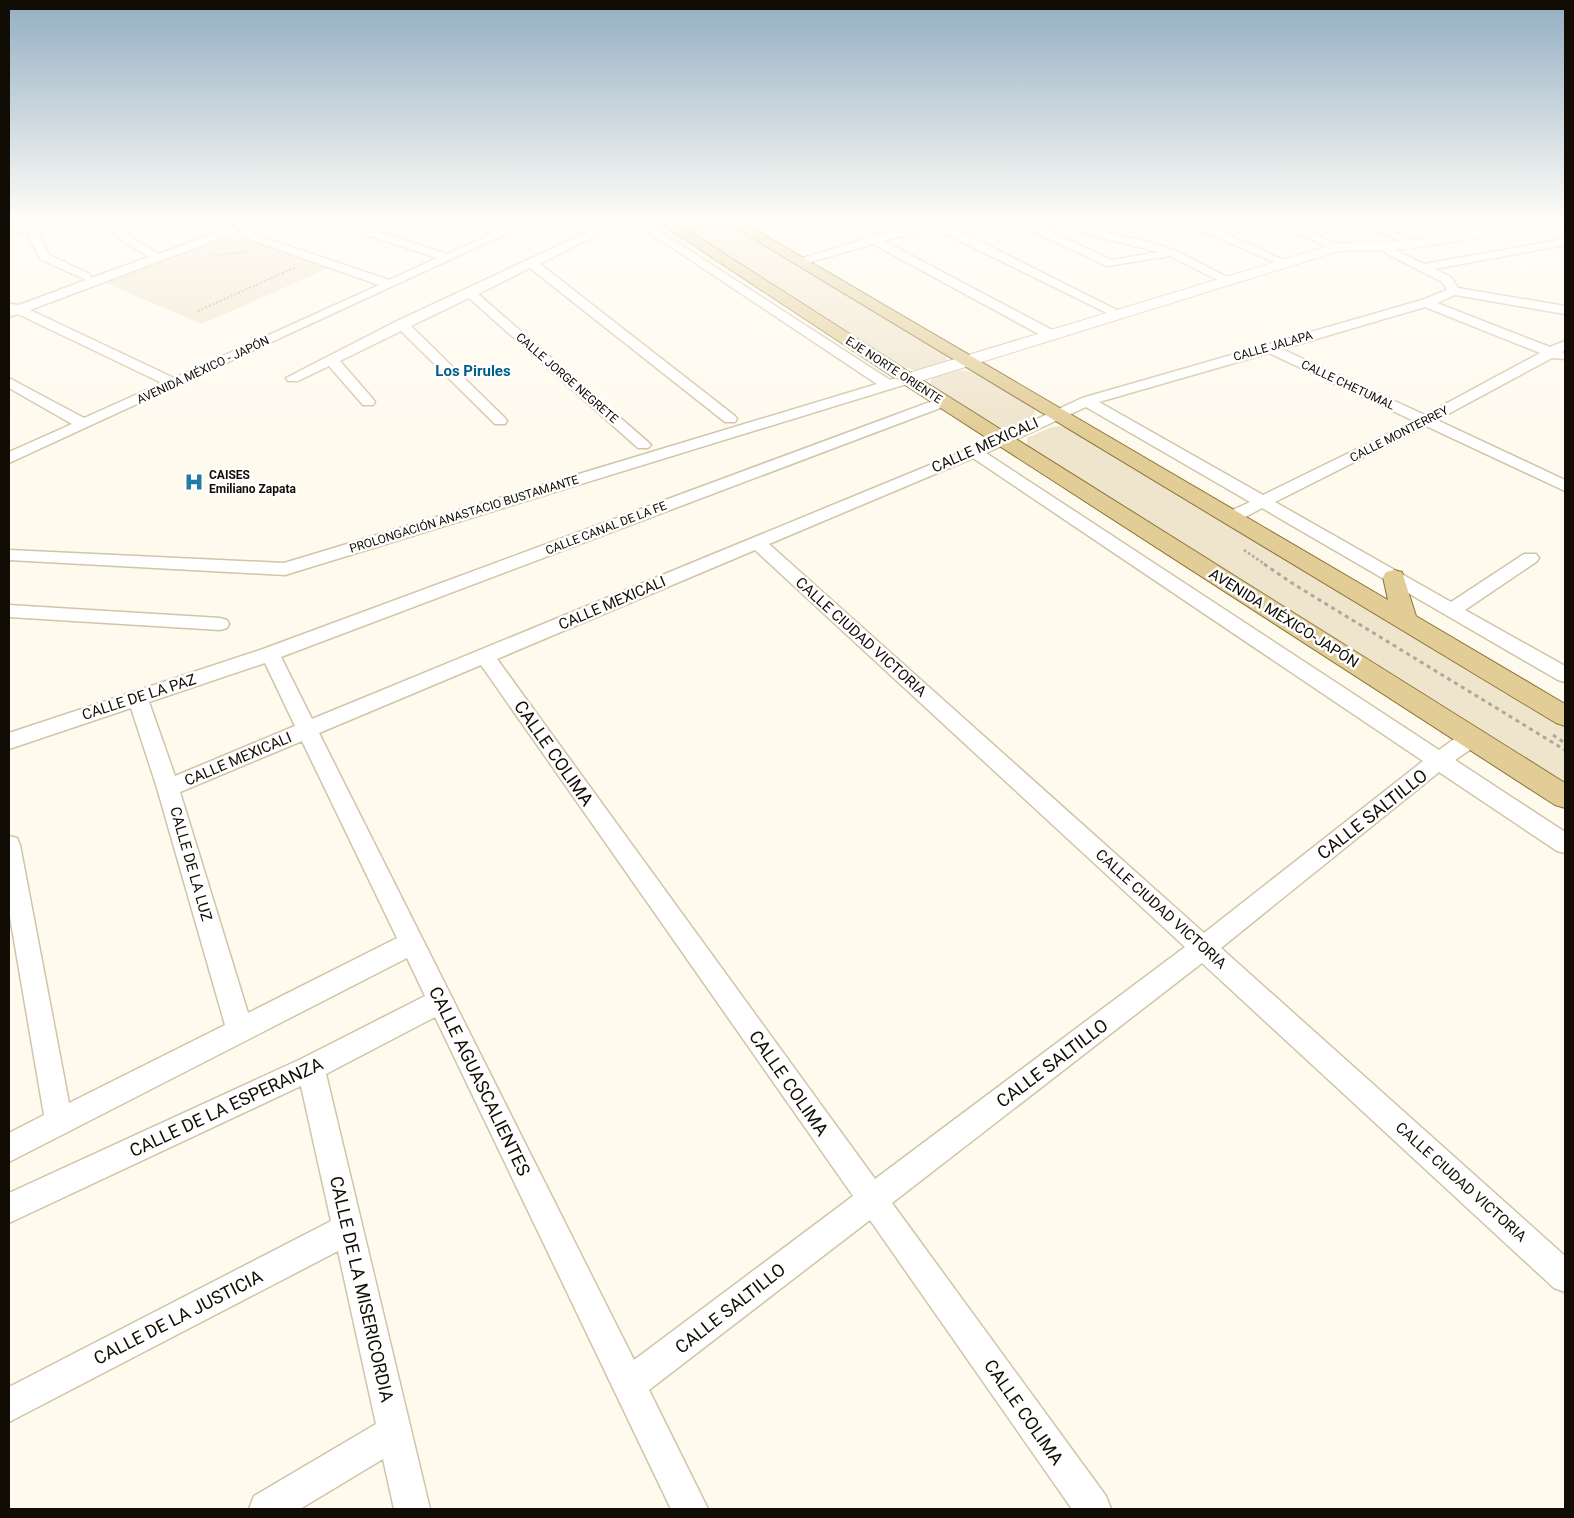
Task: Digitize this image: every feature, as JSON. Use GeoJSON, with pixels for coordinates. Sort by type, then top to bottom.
{"type":"FeatureCollection","features":[{"type":"Feature","properties":{"kind":"main road","name":"EJE NORTE ORIENTE"},"geometry":{"type":"LineString","coordinates":[[770,290],[1003,440]]}},
{"type":"Feature","properties":{"kind":"main road"},"geometry":{"type":"LineString","coordinates":[[847,290],[1565,716]]}},
{"type":"Feature","properties":{"kind":"main road","name":"AVENIDA MÉXICO-JAPÓN"},"geometry":{"type":"LineString","coordinates":[[1003,440],[1565,797]]}},
{"type":"Feature","properties":{"kind":"main road"},"geometry":{"type":"LineString","coordinates":[[1394,577],[1405,622]]}},
{"type":"Feature","properties":{"kind":"street"},"geometry":{"type":"LineString","coordinates":[[12,308],[55,290]]}},
{"type":"Feature","properties":{"kind":"street"},"geometry":{"type":"LineString","coordinates":[[12,308],[68,290]]}},
{"type":"Feature","properties":{"kind":"street","name":"AVENIDA MÉXICO - JAPÓN"},"geometry":{"type":"LineString","coordinates":[[9,458],[376,290]]}},
{"type":"Feature","properties":{"kind":"street"},"geometry":{"type":"LineString","coordinates":[[293,378],[473,290]]}},
{"type":"Feature","properties":{"kind":"street"},"geometry":{"type":"LineString","coordinates":[[565,290],[730,419]]}},
{"type":"Feature","properties":{"kind":"street","name":"EJE NORTE ORIENTE"},"geometry":{"type":"LineString","coordinates":[[742,290],[888,385]]}},
{"type":"Feature","properties":{"kind":"street"},"geometry":{"type":"LineString","coordinates":[[968,290],[1051,334]]}},
{"type":"Feature","properties":{"kind":"street"},"geometry":{"type":"LineString","coordinates":[[1070,290],[1119,314]]}},
{"type":"Feature","properties":{"kind":"street"},"geometry":{"type":"LineString","coordinates":[[908,379],[1200,290]]}},
{"type":"Feature","properties":{"kind":"street"},"geometry":{"type":"LineString","coordinates":[[1454,291],[1565,310]]}},
{"type":"Feature","properties":{"kind":"street","name":"CALLE JALAPA"},"geometry":{"type":"LineString","coordinates":[[1054,414],[1087,401],[1268,347],[1426,303],[1454,291]]}},
{"type":"Feature","properties":{"kind":"street","name":"CALLE JORGE NEGRETE"},"geometry":{"type":"LineString","coordinates":[[469,292],[643,445]]}},
{"type":"Feature","properties":{"kind":"street"},"geometry":{"type":"LineString","coordinates":[[1426,303],[1561,352]]}},
{"type":"Feature","properties":{"kind":"street"},"geometry":{"type":"LineString","coordinates":[[12,308],[174,383]]}},
{"type":"Feature","properties":{"kind":"street"},"geometry":{"type":"LineString","coordinates":[[402,324],[500,421]]}},
{"type":"Feature","properties":{"kind":"street","name":"CALLE CHETUMAL"},"geometry":{"type":"LineString","coordinates":[[1268,347],[1565,486]]}},
{"type":"Feature","properties":{"kind":"street","name":"CALLE MONTERREY"},"geometry":{"type":"LineString","coordinates":[[1230,518],[1561,352]]}},
{"type":"Feature","properties":{"kind":"street"},"geometry":{"type":"LineString","coordinates":[[331,359],[368,402]]}},
{"type":"Feature","properties":{"kind":"street","name":"PROLONGACIÓN ANASTACIO BUSTAMANTE"},"geometry":{"type":"LineString","coordinates":[[9,555],[285,569],[908,379]]}},
{"type":"Feature","properties":{"kind":"street"},"geometry":{"type":"LineString","coordinates":[[9,382],[83,424]]}},
{"type":"Feature","properties":{"kind":"street"},"geometry":{"type":"LineString","coordinates":[[1087,401],[1565,675]]}},
{"type":"Feature","properties":{"kind":"street","name":"CALLE CANAL DE LA FE"},"geometry":{"type":"LineString","coordinates":[[270,654],[943,402]]}},
{"type":"Feature","properties":{"kind":"street","name":"CALLE MEXICALI"},"geometry":{"type":"LineString","coordinates":[[168,788],[1003,440],[1054,414]]}},
{"type":"Feature","properties":{"kind":"street"},"geometry":{"type":"LineString","coordinates":[[974,452],[1565,844]]}},
{"type":"Feature","properties":{"kind":"street","name":"CALLE CIUDAD VICTORIA"},"geometry":{"type":"LineString","coordinates":[[757,542],[1565,1276]]}},
{"type":"Feature","properties":{"kind":"street"},"geometry":{"type":"LineString","coordinates":[[1452,610],[1530,558]]}},
{"type":"Feature","properties":{"kind":"street"},"geometry":{"type":"LineString","coordinates":[[9,611],[220,624]]}},
{"type":"Feature","properties":{"kind":"street","name":"CALLE DE LA PAZ"},"geometry":{"type":"LineString","coordinates":[[9,741],[270,654]]}},
{"type":"Feature","properties":{"kind":"street","name":"CALLE AGUASCALIENTES"},"geometry":{"type":"LineString","coordinates":[[270,654],[690,1509]]}},
{"type":"Feature","properties":{"kind":"street","name":"CALLE COLIMA"},"geometry":{"type":"LineString","coordinates":[[485,656],[1094,1509]]}},
{"type":"Feature","properties":{"kind":"street","name":"CALLE DE LA LUZ"},"geometry":{"type":"LineString","coordinates":[[138,698],[168,788],[240,1031]]}},
{"type":"Feature","properties":{"kind":"street","name":"CALLE SALTILLO"},"geometry":{"type":"LineString","coordinates":[[629,1385],[1203,948],[1439,760],[1473,738]]}},
{"type":"Feature","properties":{"kind":"street"},"geometry":{"type":"LineString","coordinates":[[9,845],[59,1123]]}},
{"type":"Feature","properties":{"kind":"street"},"geometry":{"type":"LineString","coordinates":[[9,1148],[412,943]]}},
{"type":"Feature","properties":{"kind":"street","name":"CALLE DE LA ESPERANZA"},"geometry":{"type":"LineString","coordinates":[[9,1208],[311,1068],[441,1001]]}},
{"type":"Feature","properties":{"kind":"street","name":"CALLE DE LA MISERICORDIA"},"geometry":{"type":"LineString","coordinates":[[311,1068],[412,1509]]}},
{"type":"Feature","properties":{"kind":"street","name":"CALLE DE LA JUSTICIA"},"geometry":{"type":"LineString","coordinates":[[9,1405],[348,1229]]}},
{"type":"Feature","properties":{"kind":"street"},"geometry":{"type":"LineString","coordinates":[[267,1509],[394,1432]]}},
{"type":"Feature","properties":{"kind":"path"},"geometry":{"type":"LineString","coordinates":[[198,311],[245,290]]}},
{"type":"Feature","properties":{"kind":"path"},"geometry":{"type":"LineString","coordinates":[[1238,546],[1295,585],[1565,750]]}},
{"type":"Feature","properties":{"kind":"shaded area"},"geometry":{"type":"Polygon","coordinates":[[[122,290],[279,290],[202,324],[122,290]]]}},
{"type":"Feature","properties":{"kind":"shaded area"},"geometry":{"type":"Polygon","coordinates":[[[782,290],[838,290],[947,357],[946,362],[920,371],[902,367],[782,290]]]}},
{"type":"Feature","properties":{"kind":"shaded area"},"geometry":{"type":"Polygon","coordinates":[[[961,370],[974,372],[1034,409],[1036,416],[1014,427],[1000,427],[932,387],[930,382],[933,377],[961,370]]]}},
{"type":"Feature","properties":{"kind":"shaded area"},"geometry":{"type":"Polygon","coordinates":[[[1059,426],[1071,430],[1565,727],[1565,784],[1027,446],[1027,438],[1052,427],[1059,426]]]}},
{"type":"Feature","properties":{"kind":"place","name":"CAISES Emiliano Zapata"},"geometry":{"type":"Point","coordinates":[194,482]}},
{"type":"Feature","properties":{"kind":"district","name":"Los Pirules"},"geometry":{"type":"Point","coordinates":[473,371]}}]}
